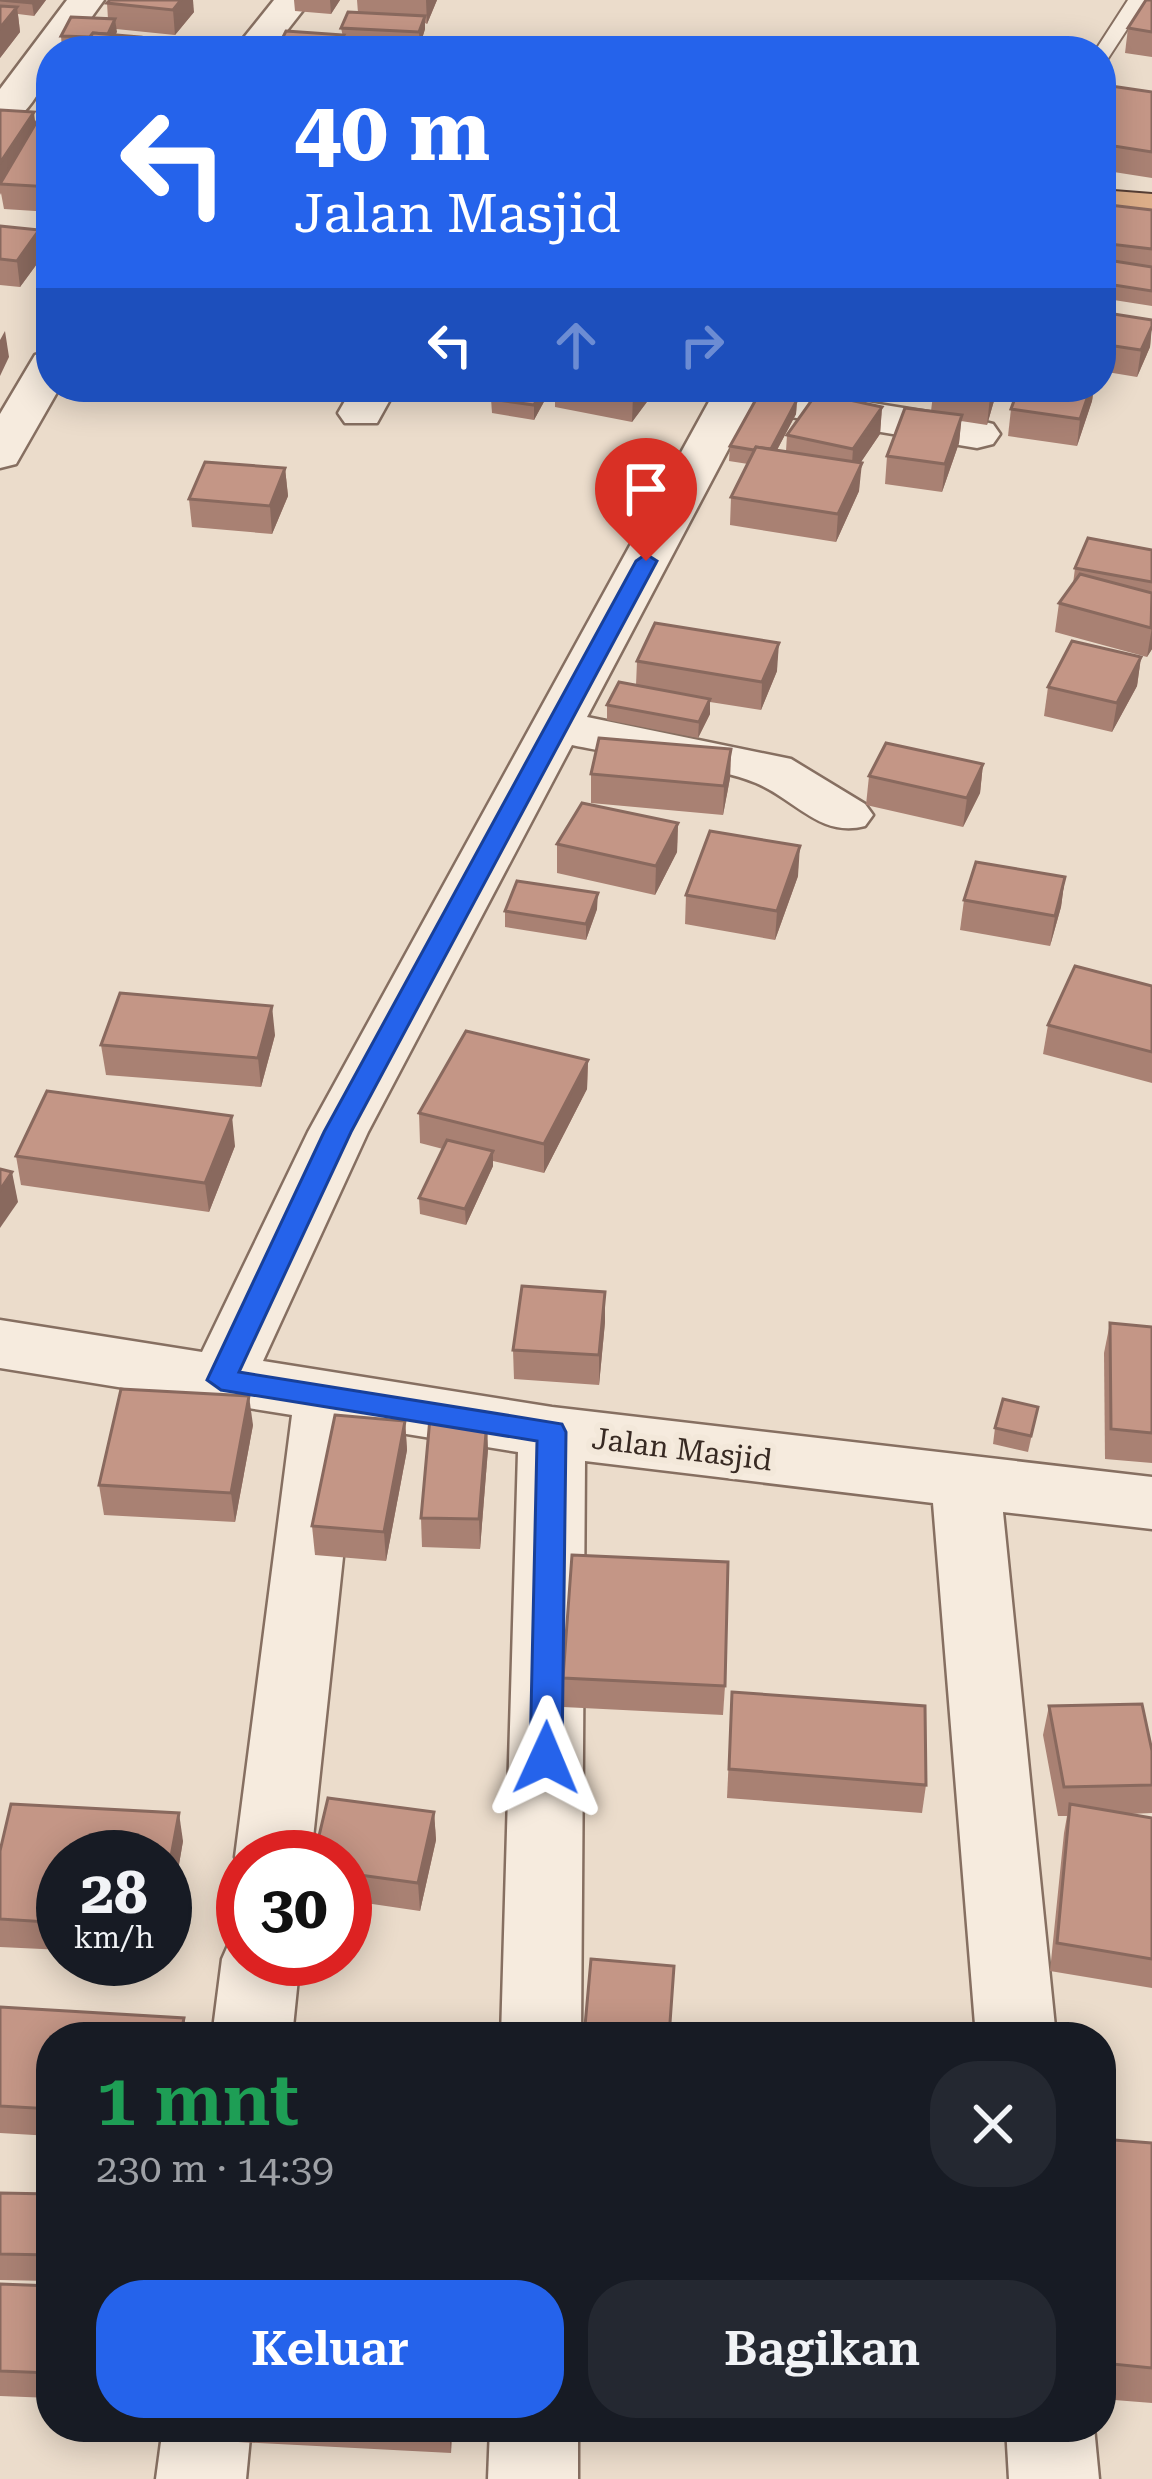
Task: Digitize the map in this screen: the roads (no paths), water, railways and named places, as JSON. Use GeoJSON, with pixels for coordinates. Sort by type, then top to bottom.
{"type":"FeatureCollection","features":[{"type":"Feature","properties":{"kind":"highway"},"geometry":{"type":"LineString","coordinates":[[1116,203],[1152,207]]}},
{"type":"Feature","properties":{"kind":"street"},"geometry":{"type":"LineString","coordinates":[[64,36],[86,0]]}},
{"type":"Feature","properties":{"kind":"street"},"geometry":{"type":"LineString","coordinates":[[264,36],[293,0]]}},
{"type":"Feature","properties":{"kind":"street"},"geometry":{"type":"LineString","coordinates":[[11,121],[36,81]]}},
{"type":"Feature","properties":{"kind":"street"},"geometry":{"type":"LineString","coordinates":[[0,454],[36,390]]}},
{"type":"Feature","properties":{"kind":"street"},"geometry":{"type":"LineString","coordinates":[[221,1380],[338,1132],[731,402]]}},
{"type":"Feature","properties":{"kind":"street"},"geometry":{"type":"LineString","coordinates":[[798,402],[977,434]]}},
{"type":"Feature","properties":{"kind":"street"},"geometry":{"type":"LineString","coordinates":[[558,727],[772,770],[846,815]]}},
{"type":"Feature","properties":{"kind":"street","name":"Jalan Masjid"},"geometry":{"type":"LineString","coordinates":[[0,1344],[552,1432],[966,1485],[1152,1503]]}},
{"type":"Feature","properties":{"kind":"street"},"geometry":{"type":"LineString","coordinates":[[276,1830],[326,1399]]}},
{"type":"Feature","properties":{"kind":"street"},"geometry":{"type":"LineString","coordinates":[[541,2022],[552,1432]]}},
{"type":"Feature","properties":{"kind":"street"},"geometry":{"type":"LineString","coordinates":[[966,1485],[1015,2022]]}},
{"type":"Feature","properties":{"kind":"street"},"geometry":{"type":"LineString","coordinates":[[254,2022],[258,1986]]}},
{"type":"Feature","properties":{"kind":"street"},"geometry":{"type":"LineString","coordinates":[[201,2479],[205,2442]]}},
{"type":"Feature","properties":{"kind":"street"},"geometry":{"type":"LineString","coordinates":[[532,2479],[533,2442]]}},
{"type":"Feature","properties":{"kind":"street"},"geometry":{"type":"LineString","coordinates":[[1051,2442],[1054,2479]]}},
{"type":"Feature","properties":{"kind":"lane"},"geometry":{"type":"LineString","coordinates":[[1114,36],[1137,0]]}}]}
